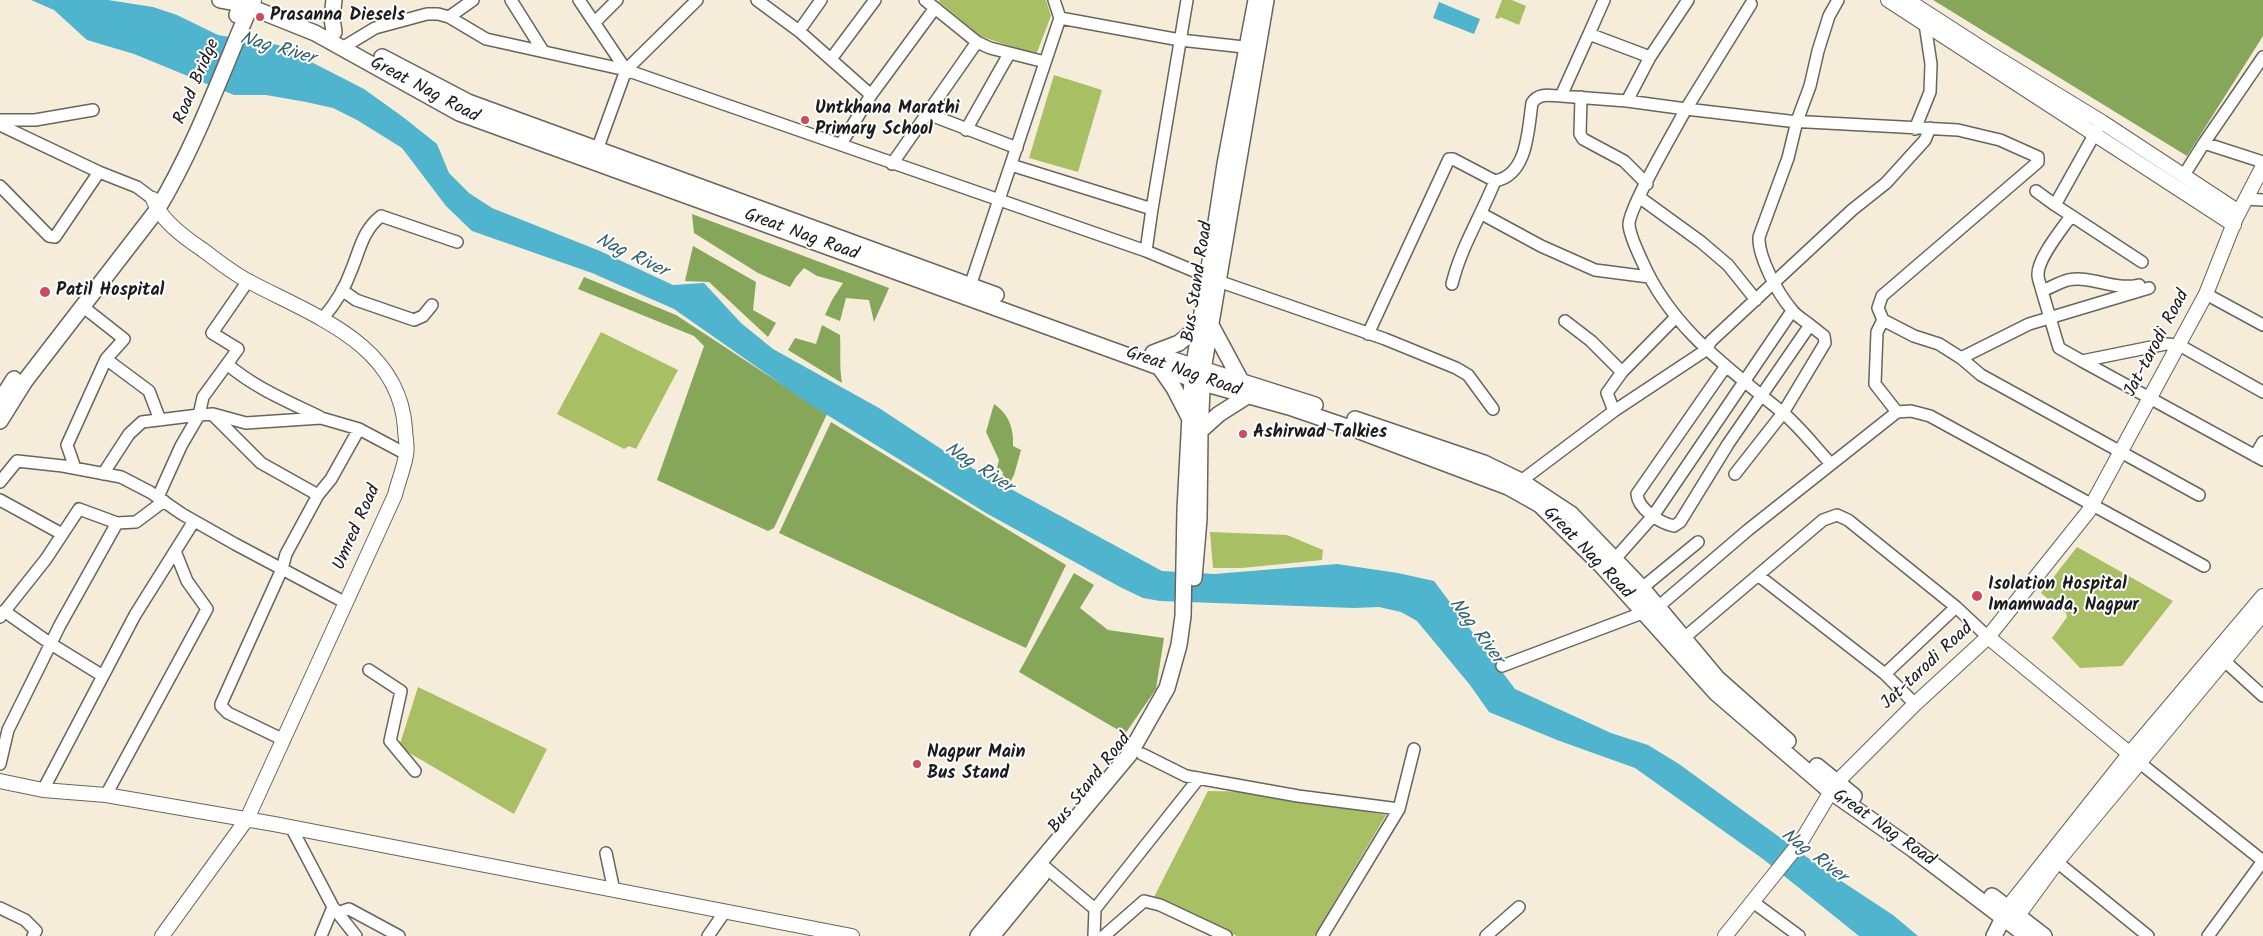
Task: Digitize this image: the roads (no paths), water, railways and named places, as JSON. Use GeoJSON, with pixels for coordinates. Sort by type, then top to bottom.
{"type":"FeatureCollection","features":[{"type":"Feature","properties":{"kind":"main road","name":"Great Nag Road"},"geometry":{"type":"LineString","coordinates":[[220,0],[248,2],[288,11],[334,32],[347,44],[459,113],[1198,374],[1248,395],[1362,432],[1508,487],[1540,505],[1601,565],[1716,693],[1833,787],[2010,920],[2027,936]]}},
{"type":"Feature","properties":{"kind":"main road"},"geometry":{"type":"LineString","coordinates":[[334,0],[332,18],[334,32]]}},
{"type":"Feature","properties":{"kind":"main road"},"geometry":{"type":"LineString","coordinates":[[1252,48],[1256,0]]}},
{"type":"Feature","properties":{"kind":"main road","name":"Bus Stand Road"},"geometry":{"type":"LineString","coordinates":[[1190,573],[1199,519],[1200,431],[1198,374],[1252,48],[1266,0]]}},
{"type":"Feature","properties":{"kind":"main road","name":"Great Nag Road"},"geometry":{"type":"LineString","coordinates":[[248,2],[315,33],[347,44],[468,102],[970,286],[1156,359]]}},
{"type":"Feature","properties":{"kind":"main road","name":"Road Bridge"},"geometry":{"type":"LineString","coordinates":[[155,205],[186,148],[248,2]]}},
{"type":"Feature","properties":{"kind":"main road"},"geometry":{"type":"LineString","coordinates":[[0,421],[25,380],[82,306],[155,205]]}},
{"type":"Feature","properties":{"kind":"main road"},"geometry":{"type":"LineString","coordinates":[[0,401],[16,376],[155,205]]}},
{"type":"Feature","properties":{"kind":"main road"},"geometry":{"type":"LineString","coordinates":[[1189,418],[1174,388],[1156,359],[1206,326],[1240,380]]}},
{"type":"Feature","properties":{"kind":"main road","name":"Great Nag Road"},"geometry":{"type":"LineString","coordinates":[[1198,374],[1240,380],[1484,463],[1522,481],[1571,514],[1642,588],[1717,678],[1833,787]]}},
{"type":"Feature","properties":{"kind":"main road"},"geometry":{"type":"LineString","coordinates":[[978,936],[1042,866],[1129,755],[1167,688],[1188,607],[1190,573],[1185,510],[1189,418],[1198,374]]}},
{"type":"Feature","properties":{"kind":"main road"},"geometry":{"type":"LineString","coordinates":[[1200,431],[1219,414],[1248,395]]}},
{"type":"Feature","properties":{"kind":"main road","name":"Bus Stand Road"},"geometry":{"type":"LineString","coordinates":[[992,936],[1042,866],[1142,754],[1180,673],[1188,607]]}},
{"type":"Feature","properties":{"kind":"main road","name":"Great Nag Road"},"geometry":{"type":"LineString","coordinates":[[2010,920],[2044,936]]}},
{"type":"Feature","properties":{"kind":"main road"},"geometry":{"type":"LineString","coordinates":[[1994,936],[2010,920]]}},
{"type":"Feature","properties":{"kind":"street"},"geometry":{"type":"LineString","coordinates":[[449,17],[473,0]]}},
{"type":"Feature","properties":{"kind":"street"},"geometry":{"type":"LineString","coordinates":[[512,0],[543,51]]}},
{"type":"Feature","properties":{"kind":"street"},"geometry":{"type":"LineString","coordinates":[[579,0],[626,70]]}},
{"type":"Feature","properties":{"kind":"street"},"geometry":{"type":"LineString","coordinates":[[595,22],[617,0]]}},
{"type":"Feature","properties":{"kind":"street"},"geometry":{"type":"LineString","coordinates":[[597,150],[626,70],[697,0]]}},
{"type":"Feature","properties":{"kind":"street"},"geometry":{"type":"LineString","coordinates":[[757,0],[799,31],[871,95]]}},
{"type":"Feature","properties":{"kind":"street"},"geometry":{"type":"LineString","coordinates":[[799,31],[821,0]]}},
{"type":"Feature","properties":{"kind":"street"},"geometry":{"type":"LineString","coordinates":[[831,59],[875,0]]}},
{"type":"Feature","properties":{"kind":"street"},"geometry":{"type":"LineString","coordinates":[[970,286],[1060,18],[1054,0]]}},
{"type":"Feature","properties":{"kind":"street"},"geometry":{"type":"LineString","coordinates":[[1146,251],[1187,0]]}},
{"type":"Feature","properties":{"kind":"street"},"geometry":{"type":"LineString","coordinates":[[1561,96],[1604,0]]}},
{"type":"Feature","properties":{"kind":"street"},"geometry":{"type":"LineString","coordinates":[[1627,101],[1650,57],[1688,0]]}},
{"type":"Feature","properties":{"kind":"street"},"geometry":{"type":"LineString","coordinates":[[1736,474],[1783,413],[1825,343],[1824,336],[1792,311],[1773,282],[1758,245],[1759,236],[1788,158],[1797,121],[1810,86],[1829,16],[1838,0]]}},
{"type":"Feature","properties":{"kind":"street"},"geometry":{"type":"LineString","coordinates":[[1888,0],[2238,213]]}},
{"type":"Feature","properties":{"kind":"street"},"geometry":{"type":"LineString","coordinates":[[1907,0],[2098,128],[2184,176],[2238,213]]}},
{"type":"Feature","properties":{"kind":"street"},"geometry":{"type":"LineString","coordinates":[[1750,1],[1686,109],[1639,197],[1629,224],[1636,248],[1649,277],[1675,318],[1706,350],[1783,413],[1831,464]]}},
{"type":"Feature","properties":{"kind":"street"},"geometry":{"type":"LineString","coordinates":[[841,144],[930,3],[977,42],[1009,54],[1045,62]]}},
{"type":"Feature","properties":{"kind":"street"},"geometry":{"type":"LineString","coordinates":[[347,44],[375,28],[427,14],[449,17],[486,39],[626,70],[1146,251],[1213,279],[1432,358],[1468,375],[1493,409]]}},
{"type":"Feature","properties":{"kind":"street"},"geometry":{"type":"LineString","coordinates":[[1060,18],[1180,40],[1252,48]]}},
{"type":"Feature","properties":{"kind":"street"},"geometry":{"type":"LineString","coordinates":[[1915,129],[1930,92],[1931,64],[1925,24]]}},
{"type":"Feature","properties":{"kind":"street"},"geometry":{"type":"LineString","coordinates":[[1589,34],[1650,57]]}},
{"type":"Feature","properties":{"kind":"street"},"geometry":{"type":"LineString","coordinates":[[892,164],[977,42]]}},
{"type":"Feature","properties":{"kind":"street"},"geometry":{"type":"LineString","coordinates":[[966,130],[1009,54]]}},
{"type":"Feature","properties":{"kind":"street"},"geometry":{"type":"LineString","coordinates":[[2184,176],[2204,143],[2263,57]]}},
{"type":"Feature","properties":{"kind":"street"},"geometry":{"type":"LineString","coordinates":[[1452,284],[1462,250],[1482,214],[1495,181],[1508,176],[1516,168],[1526,145],[1532,103],[1536,97],[1541,95],[1627,101],[1797,121],[1958,130],[2000,140],[2038,156],[2039,160],[1882,296],[1878,308],[1883,320],[1914,336],[1939,344],[1961,358],[1981,375],[2199,495]]}},
{"type":"Feature","properties":{"kind":"street"},"geometry":{"type":"LineString","coordinates":[[1581,97],[1580,134],[1583,139],[1624,161],[1646,184]]}},
{"type":"Feature","properties":{"kind":"street"},"geometry":{"type":"LineString","coordinates":[[0,120],[35,120],[93,110]]}},
{"type":"Feature","properties":{"kind":"street"},"geometry":{"type":"LineString","coordinates":[[928,114],[1017,148]]}},
{"type":"Feature","properties":{"kind":"street"},"geometry":{"type":"LineString","coordinates":[[0,125],[99,172],[137,187],[155,205]]}},
{"type":"Feature","properties":{"kind":"street"},"geometry":{"type":"LineString","coordinates":[[1522,481],[1614,411],[1706,350],[1711,342],[1773,282],[1852,210],[1886,183],[1925,140],[1930,128]]}},
{"type":"Feature","properties":{"kind":"street"},"geometry":{"type":"LineString","coordinates":[[2054,205],[2098,128]]}},
{"type":"Feature","properties":{"kind":"street"},"geometry":{"type":"LineString","coordinates":[[2204,143],[2263,164]]}},
{"type":"Feature","properties":{"kind":"street"},"geometry":{"type":"LineString","coordinates":[[1368,334],[1449,159],[1453,158],[1495,181]]}},
{"type":"Feature","properties":{"kind":"street","name":"Jat-tarodi Road"},"geometry":{"type":"LineString","coordinates":[[1725,936],[1802,840],[1833,787],[1915,704],[1988,637],[2093,504],[2206,294],[2238,213],[2263,164]]}},
{"type":"Feature","properties":{"kind":"street"},"geometry":{"type":"LineString","coordinates":[[1011,165],[1152,209]]}},
{"type":"Feature","properties":{"kind":"street"},"geometry":{"type":"LineString","coordinates":[[0,186],[49,236],[55,237],[99,172]]}},
{"type":"Feature","properties":{"kind":"street"},"geometry":{"type":"LineString","coordinates":[[2036,191],[2054,205],[2142,262]]}},
{"type":"Feature","properties":{"kind":"street"},"geometry":{"type":"LineString","coordinates":[[1639,197],[1701,242],[1728,266],[1756,300]]}},
{"type":"Feature","properties":{"kind":"street"},"geometry":{"type":"LineString","coordinates":[[2238,213],[2263,200]]}},
{"type":"Feature","properties":{"kind":"street","name":"Umred Road"},"geometry":{"type":"LineString","coordinates":[[155,205],[194,244],[248,281],[323,318],[350,336],[374,357],[391,380],[403,407],[406,454],[394,495],[247,819],[162,936]]}},
{"type":"Feature","properties":{"kind":"street"},"geometry":{"type":"LineString","coordinates":[[1482,214],[1541,246],[1595,270],[1649,277]]}},
{"type":"Feature","properties":{"kind":"street"},"geometry":{"type":"LineString","coordinates":[[323,318],[333,306],[352,271],[364,236],[382,216],[458,242]]}},
{"type":"Feature","properties":{"kind":"street"},"geometry":{"type":"LineString","coordinates":[[2071,216],[2051,245],[2039,267],[2038,275],[2059,348],[2259,458],[2263,442]]}},
{"type":"Feature","properties":{"kind":"street"},"geometry":{"type":"LineString","coordinates":[[1961,358],[2028,324],[2144,287],[2119,288],[2092,281],[2068,280],[2042,291]]}},
{"type":"Feature","properties":{"kind":"street"},"geometry":{"type":"LineString","coordinates":[[102,676],[2,614],[79,509],[117,523],[136,522],[161,499],[181,446],[200,415],[203,397],[238,349],[212,333],[248,281]]}},
{"type":"Feature","properties":{"kind":"street"},"geometry":{"type":"LineString","coordinates":[[342,290],[356,300],[414,320],[423,316],[432,304]]}},
{"type":"Feature","properties":{"kind":"street"},"geometry":{"type":"LineString","coordinates":[[2206,294],[2263,325]]}},
{"type":"Feature","properties":{"kind":"street"},"geometry":{"type":"LineString","coordinates":[[75,468],[67,445],[106,359],[124,339],[82,306]]}},
{"type":"Feature","properties":{"kind":"street"},"geometry":{"type":"LineString","coordinates":[[1614,560],[1653,516],[1792,311]]}},
{"type":"Feature","properties":{"kind":"street"},"geometry":{"type":"LineString","coordinates":[[1614,411],[1607,393],[1622,372],[1675,318]]}},
{"type":"Feature","properties":{"kind":"street"},"geometry":{"type":"LineString","coordinates":[[1883,320],[1877,332],[1875,384],[1897,412]]}},
{"type":"Feature","properties":{"kind":"street"},"geometry":{"type":"LineString","coordinates":[[1565,321],[1591,341],[1622,372]]}},
{"type":"Feature","properties":{"kind":"street"},"geometry":{"type":"LineString","coordinates":[[1726,366],[1637,494],[1637,499],[1653,516],[1668,525],[1674,526],[1680,522],[1761,396],[1810,325]]}},
{"type":"Feature","properties":{"kind":"street"},"geometry":{"type":"LineString","coordinates":[[2082,362],[2166,344],[2179,345],[2263,392]]}},
{"type":"Feature","properties":{"kind":"street"},"geometry":{"type":"LineString","coordinates":[[106,359],[149,391],[160,420]]}},
{"type":"Feature","properties":{"kind":"street"},"geometry":{"type":"LineString","coordinates":[[227,364],[245,379],[267,392],[322,418],[359,429],[406,454]]}},
{"type":"Feature","properties":{"kind":"street"},"geometry":{"type":"LineString","coordinates":[[1502,666],[1658,606],[1897,412],[1911,411],[1930,416],[2204,566]]}},
{"type":"Feature","properties":{"kind":"street"},"geometry":{"type":"LineString","coordinates":[[103,474],[129,434],[142,422],[213,414],[246,423],[322,418]]}},
{"type":"Feature","properties":{"kind":"street"},"geometry":{"type":"LineString","coordinates":[[213,414],[261,463],[318,495]]}},
{"type":"Feature","properties":{"kind":"street"},"geometry":{"type":"LineString","coordinates":[[284,740],[228,713],[221,706],[282,569],[286,554],[318,495],[331,479],[359,429]]}},
{"type":"Feature","properties":{"kind":"street"},"geometry":{"type":"LineString","coordinates":[[0,482],[17,461],[75,468],[121,477],[161,499],[194,521],[346,603]]}},
{"type":"Feature","properties":{"kind":"street"},"geometry":{"type":"LineString","coordinates":[[0,500],[62,534]]}},
{"type":"Feature","properties":{"kind":"street"},"geometry":{"type":"LineString","coordinates":[[1684,638],[1823,520],[1837,515],[1848,520],[1956,607],[1988,637],[2140,763],[2263,861],[2208,936]]}},
{"type":"Feature","properties":{"kind":"street"},"geometry":{"type":"LineString","coordinates":[[43,790],[135,615],[194,521]]}},
{"type":"Feature","properties":{"kind":"street"},"geometry":{"type":"LineString","coordinates":[[0,764],[8,730],[51,644],[117,523]]}},
{"type":"Feature","properties":{"kind":"street"},"geometry":{"type":"LineString","coordinates":[[1642,588],[1698,542]]}},
{"type":"Feature","properties":{"kind":"street"},"geometry":{"type":"LineString","coordinates":[[106,796],[206,609],[187,581],[175,551]]}},
{"type":"Feature","properties":{"kind":"street"},"geometry":{"type":"LineString","coordinates":[[1758,576],[1885,674],[1915,704]]}},
{"type":"Feature","properties":{"kind":"street"},"geometry":{"type":"LineString","coordinates":[[2010,920],[2140,763],[2220,657],[2263,596]]}},
{"type":"Feature","properties":{"kind":"street"},"geometry":{"type":"LineString","coordinates":[[1885,674],[1956,607]]}},
{"type":"Feature","properties":{"kind":"street"},"geometry":{"type":"LineString","coordinates":[[2010,920],[2130,754],[2220,657],[2263,614]]}},
{"type":"Feature","properties":{"kind":"street"},"geometry":{"type":"LineString","coordinates":[[2220,657],[2263,696]]}},
{"type":"Feature","properties":{"kind":"street"},"geometry":{"type":"LineString","coordinates":[[369,670],[401,691],[390,741],[415,771]]}},
{"type":"Feature","properties":{"kind":"street"},"geometry":{"type":"LineString","coordinates":[[1322,936],[1399,809],[1414,749]]}},
{"type":"Feature","properties":{"kind":"street"},"geometry":{"type":"LineString","coordinates":[[1142,754],[1186,776],[1298,796],[1399,809]]}},
{"type":"Feature","properties":{"kind":"street"},"geometry":{"type":"LineString","coordinates":[[1094,936],[1095,908],[1199,778]]}},
{"type":"Feature","properties":{"kind":"street"},"geometry":{"type":"LineString","coordinates":[[0,781],[43,790],[106,796],[291,827],[724,913],[852,936]]}},
{"type":"Feature","properties":{"kind":"street"},"geometry":{"type":"LineString","coordinates":[[291,827],[335,910],[356,936]]}},
{"type":"Feature","properties":{"kind":"street"},"geometry":{"type":"LineString","coordinates":[[606,853],[613,886]]}},
{"type":"Feature","properties":{"kind":"street"},"geometry":{"type":"LineString","coordinates":[[2058,862],[2148,936]]}},
{"type":"Feature","properties":{"kind":"street"},"geometry":{"type":"LineString","coordinates":[[1042,866],[1095,908]]}},
{"type":"Feature","properties":{"kind":"street"},"geometry":{"type":"LineString","coordinates":[[1104,936],[1144,901],[1160,905],[1211,933],[1226,936]]}},
{"type":"Feature","properties":{"kind":"street"},"geometry":{"type":"LineString","coordinates":[[1753,902],[1799,936]]}},
{"type":"Feature","properties":{"kind":"street"},"geometry":{"type":"LineString","coordinates":[[1486,936],[1519,907]]}},
{"type":"Feature","properties":{"kind":"street"},"geometry":{"type":"LineString","coordinates":[[0,908],[25,920],[36,932],[34,936]]}},
{"type":"Feature","properties":{"kind":"street"},"geometry":{"type":"LineString","coordinates":[[335,910],[348,909],[400,936]]}},
{"type":"Feature","properties":{"kind":"street"},"geometry":{"type":"LineString","coordinates":[[321,936],[335,910]]}},
{"type":"Feature","properties":{"kind":"street"},"geometry":{"type":"LineString","coordinates":[[708,936],[724,913]]}},
{"type":"Feature","properties":{"kind":"water","name":"Nag River"},"geometry":{"type":"Polygon","coordinates":[[[31,0],[108,0],[153,7],[177,15],[218,35],[278,45],[364,89],[403,117],[437,144],[449,173],[469,193],[492,208],[600,251],[673,285],[704,283],[741,323],[773,349],[879,408],[961,462],[1162,571],[1214,574],[1337,564],[1398,573],[1434,581],[1515,689],[1611,733],[1648,745],[1679,764],[1826,871],[1893,915],[1918,936],[1859,936],[1763,859],[1635,768],[1557,740],[1489,712],[1470,685],[1417,621],[1401,612],[1379,607],[1354,608],[1160,601],[1143,598],[986,513],[811,405],[674,309],[592,273],[472,231],[446,206],[402,148],[357,120],[333,108],[306,102],[266,95],[234,95],[134,54],[87,40],[54,10],[31,0]]]}},
{"type":"Feature","properties":{"kind":"water"},"geometry":{"type":"Polygon","coordinates":[[[1439,2],[1480,19],[1474,34],[1433,18],[1439,2]]]}},
{"type":"Feature","properties":{"kind":"place","name":"Prasanna Diesels"},"geometry":{"type":"Point","coordinates":[260,17]}},
{"type":"Feature","properties":{"kind":"place","name":"Untkhana Marathi Primary School"},"geometry":{"type":"Point","coordinates":[805,120]}},
{"type":"Feature","properties":{"kind":"place","name":"Patil Hospital"},"geometry":{"type":"Point","coordinates":[45,292]}},
{"type":"Feature","properties":{"kind":"place","name":"Ashirwad Talkies"},"geometry":{"type":"Point","coordinates":[1243,434]}},
{"type":"Feature","properties":{"kind":"place","name":"Isolation Hospital Imamwada, Nagpur"},"geometry":{"type":"Point","coordinates":[1977,596]}},
{"type":"Feature","properties":{"kind":"place","name":"Nagpur Main Bus Stand"},"geometry":{"type":"Point","coordinates":[917,764]}}]}
